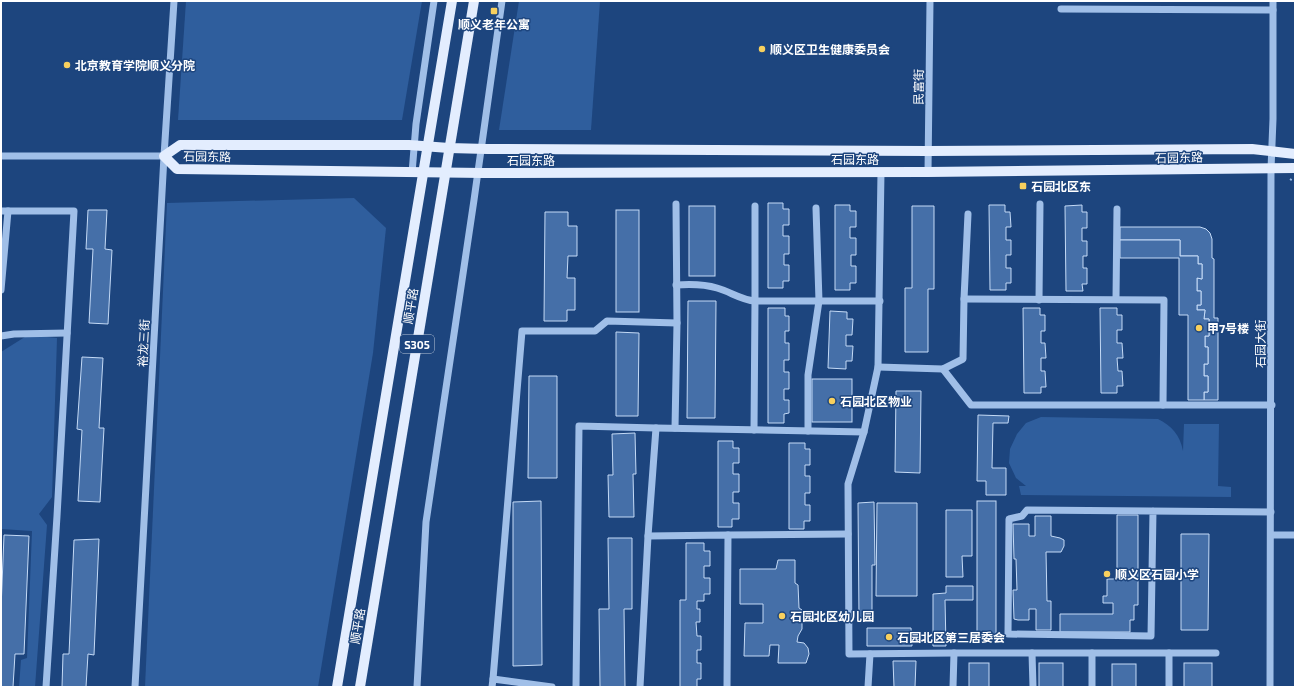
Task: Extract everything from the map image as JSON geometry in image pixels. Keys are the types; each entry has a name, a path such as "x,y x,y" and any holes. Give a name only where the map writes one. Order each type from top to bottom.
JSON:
{"main road":[{"name":"顺平路","path":"337,687 452,1"},
{"name":"顺平路","path":"360,687 474,1"},
{"name":"石园东路","path":"1295,154 1252,149 928,152 481,149 427,147 415,145 180,145 164,156 177,169 412,173 928,172 1295,168"}],"street":[{"name":"裕龙三街","path":"135,687 174,1"},
{"path":"412,173 416,124 434,1"},
{"path":"417,687 426,522 502,1"},
{"name":"民富街","path":"928,172 930,1"},
{"name":"石园大街","path":"1270,687 1272,405 1271,169 1273,119 1273,1"},
{"path":"1061,9 1273,10"},
{"path":"1,156 164,156"},
{"path":"881,172 878,367 864,432 848,484 849,654 1216,653"},
{"path":"675,428 677,323 676,204"},
{"path":"1040,204 1040,300"},
{"path":"754,430 755,206"},
{"path":"808,431 808,375 819,301 816,208"},
{"path":"1116,299 1117,209"},
{"path":"1,290 4,211 74,211 58,516 46,687"},
{"path":"878,367 943,369 963,359 968,214"},
{"path":"676,284 693,284 716,288 746,300 755,301 880,301"},
{"path":"964,299 1164,300 1163,405"},
{"path":"492,687 522,331 595,331 607,321 677,323"},
{"path":"1,336 14,334 67,333"},
{"path":"943,369 971,405 1272,405"},
{"path":"576,687 579,426 864,432"},
{"path":"640,687 648,536 656,428"},
{"path":"1153,511 1151,636 1008,634 1009,519 1022,516 1027,510 1153,511 1271,512"},
{"path":"648,536 848,534"},
{"path":"727,687 728,535"},
{"path":"1271,536 1295,535"},
{"path":"953,687 954,653"},
{"path":"1032,653 1033,687"},
{"path":"1092,653 1092,687"},
{"path":"1169,653 1169,687"},
{"path":"868,687 870,654"},
{"path":"492,678 552,687"}],"shaded area":[{"path":"186,1 422,1 402,120 178,120"},
{"path":"519,1 600,1 591,130 499,130"},
{"path":"354,198 386,228 373,353 318,687 145,687 167,203"},
{"path":"28,335 57,338 52,497 39,514 47,525 35,687 19,687 21,660 27,658 32,531 1,529 1,352"},
{"path":"1041,417 1158,419 1175,432 1180,440 1183,451 1184,424 1219,424 1218,486 1231,487 1231,497 1021,495 1019,486 1026,486 1016,478 1009,463 1010,449 1017,434 1026,423"}],"building":[{"path":"768,203 783,203 783,209 789,209 789,225 783,225 783,236 789,236 789,254 784,254 784,265 789,265 789,281 783,281 783,288 768,288"},
{"path":"835,205 850,205 850,211 856,211 856,227 850,227 850,238 856,238 856,255 851,255 851,266 856,266 856,283 850,283 850,290 835,290"},
{"path":"989,205 1005,205 1005,212 1010,212 1011,227 1006,227 1006,240 1011,240 1011,255 1006,255 1006,268 1011,268 1011,283 1006,283 1006,290 990,290"},
{"path":"1082,205 1082,212 1087,212 1087,228 1082,228 1082,241 1087,241 1087,256 1083,256 1083,268 1087,268 1087,284 1082,284 1083,291 1066,291 1065,206"},
{"path":"689,206 715,206 715,276 689,276"},
{"path":"912,206 934,206 934,289 928,289 928,352 905,352 905,288 912,288"},
{"path":"88,210 107,210 105,249 112,250 108,324 89,323 93,249 86,249"},
{"path":"616,210 639,210 639,312 616,312"},
{"path":"545,212 568,212 568,226 577,226 577,256 568,256 567,278 575,278 575,310 567,310 567,321 544,321"},
{"path":"1120,227 1200,227 1206,229 1210,233 1212,239 1212,258 1214,259 1214,318 1218,318 1218,400 1204,400 1204,392 1208,392 1208,376 1204,376 1204,364 1208,364 1208,347 1205,347 1205,336 1209,336 1209,319 1204,319 1205,310 1197,310 1197,305 1201,305 1201,291 1197,291 1197,278 1202,279 1202,264 1198,264 1198,256 1180,256 1180,240 1120,240"},
{"name":"甲7号楼","path":"1120,240 1180,240 1180,256 1198,256 1198,264 1202,264 1202,279 1197,278 1197,291 1201,291 1201,305 1197,305 1197,310 1205,310 1204,319 1209,319 1209,336 1205,336 1205,347 1208,347 1208,364 1204,364 1204,376 1208,376 1208,392 1204,392 1204,400 1188,400 1188,315 1179,315 1179,258 1120,258"},
{"path":"688,301 716,301 715,418 687,418"},
{"path":"768,308 785,308 785,316 789,316 789,331 785,331 785,343 789,343 789,360 784,360 784,372 789,372 789,389 784,389 784,400 789,400 789,413 784,414 784,423 768,423"},
{"path":"1023,308 1040,308 1040,315 1045,315 1045,331 1041,331 1041,343 1045,343 1046,358 1041,358 1041,371 1045,371 1046,387 1041,387 1041,393 1024,393"},
{"path":"1100,308 1117,308 1117,315 1122,315 1122,330 1117,330 1117,343 1122,343 1123,358 1117,358 1118,371 1122,371 1123,386 1117,386 1117,393 1101,393"},
{"path":"830,311 847,312 847,319 853,319 852,335 846,335 846,346 853,346 852,361 846,361 846,369 828,368"},
{"path":"616,332 639,333 638,416 616,416"},
{"path":"82,357 103,358 99,428 104,428 100,502 78,501 82,430 77,429"},
{"path":"529,376 557,376 557,478 528,478"},
{"name":"石园北区物业","path":"812,379 852,379 852,422 812,422"},
{"path":"896,391 921,391 920,473 895,472"},
{"path":"978,415 1009,416 1008,423 993,423 992,468 1006,468 1006,495 986,495 986,481 977,481"},
{"path":"635,433 636,474 633,474 634,517 609,517 608,475 613,475 612,434"},
{"path":"718,441 733,441 733,448 739,448 739,463 733,463 733,474 739,474 739,492 733,492 733,503 739,503 739,519 732,519 732,527 718,527"},
{"path":"789,443 805,443 805,449 810,449 810,465 805,465 805,476 810,476 810,493 805,493 805,505 810,505 810,521 804,521 804,529 789,529"},
{"path":"541,501 542,665 513,666 513,502"},
{"path":"977,501 996,501 996,640 977,640"},
{"path":"874,502 875,565 872,565 872,618 859,618 858,503"},
{"path":"877,503 917,503 917,596 876,596"},
{"path":"946,510 972,510 972,556 962,556 963,577 946,577"},
{"path":"1117,515 1138,515 1138,605 1134,605 1134,620 1130,620 1130,632 1060,632 1060,614 1113,614 1113,603 1103,603 1103,596 1107,596 1107,579 1117,579"},
{"path":"1035,516 1051,516 1051,536 1064,540 1064,546 1061,552 1046,552 1047,601 1051,601 1051,630 1036,630 1036,609 1029,609 1029,620 1014,619 1013,590 1017,590 1013,524 1029,524 1029,536 1035,536"},
{"path":"1181,534 1209,534 1208,630 1181,630"},
{"path":"4,535 29,536 24,654 15,654 13,687 1,687 1,609"},
{"path":"608,538 632,538 632,609 624,609 625,687 600,687 599,609 609,609"},
{"path":"99,539 94,655 88,654 86,687 62,687 63,654 69,654 74,540"},
{"path":"686,543 704,543 704,551 710,551 710,566 704,566 704,578 710,578 710,594 704,594 704,601 697,601 697,609 700,609 700,622 696,622 697,636 701,636 701,650 697,650 697,663 701,663 701,679 697,679 697,687 680,687 680,600 686,600"},
{"path":"778,560 795,560 795,583 798,585 799,608 802,610 802,629 798,636 797,642 804,643 808,648 809,654 806,663 778,663 779,645 770,645 769,656 744,656 745,623 763,623 763,604 740,604 740,569 776,569"},
{"path":"946,586 973,586 973,600 945,600 946,646 933,646 933,594 946,593"},
{"name":"石园北区第三居委会","path":"867,628 911,628 912,646 867,646"},
{"path":"893,661 916,661 915,687 894,687"},
{"path":"969,663 989,663 989,687 969,687"},
{"path":"1039,663 1063,663 1063,687 1039,687"},
{"path":"1184,663 1212,663 1212,687 1184,687"},
{"path":"1112,664 1136,664 1136,687 1112,687"}],"place":[{"name":"顺义老年公寓","path":"494,11"},
{"name":"顺义区卫生健康委员会","path":"762,49"},
{"name":"北京教育学院顺义分院","path":"67,65"},
{"name":"石园北区东","path":"1023,186"},
{"name":"甲7号楼","path":"1199,328"},
{"name":"石园北区物业","path":"832,401"},
{"name":"顺义区石园小学","path":"1107,574"},
{"name":"石园北区幼儿园","path":"782,616"},
{"name":"石园北区第三居委会","path":"889,637"}]}
